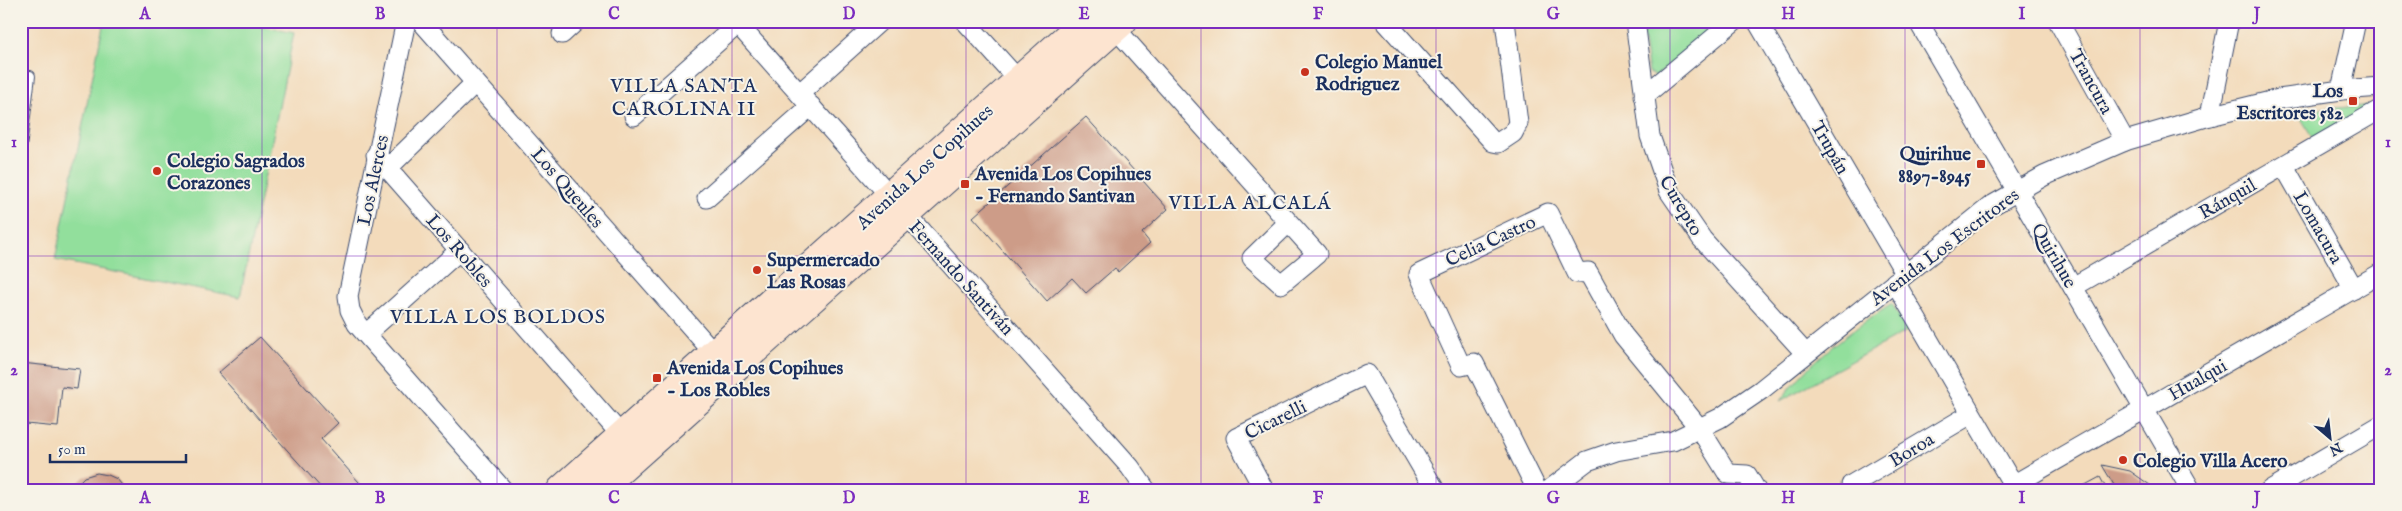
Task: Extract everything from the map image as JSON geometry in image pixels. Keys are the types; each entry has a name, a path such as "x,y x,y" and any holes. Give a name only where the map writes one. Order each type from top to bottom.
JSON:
{"main road":[{"name":"Avenida Los Copihues","path":"598,490 898,205 1019,81 1085,21"},
{"name":"Avenida Los Copihues","path":"561,490 714,353 1119,25"}],"street":[{"name":"Los Alerces","path":"406,21 382,161 348,296 353,317 366,334 504,490"},
{"name":"Los Queules","path":"421,21 714,353"},
{"path":"562,34 576,21"},
{"path":"707,198 805,100 880,21"},
{"path":"965,21 1019,81"},
{"path":"1385,21 1493,142 1498,144 1513,133 1518,123 1505,21"},
{"name":"Curepto","path":"1635,21 1650,136 1656,158 1678,206 1702,240 1805,353"},
{"path":"1644,96 1734,21"},
{"name":"Trupán","path":"1757,21 1900,277 1971,414 2014,488"},
{"name":"Quirihue","path":"1918,21 2191,490"},
{"name":"Trancura","path":"2058,21 2125,141"},
{"path":"2210,116 2229,21"},
{"path":"2341,90 2356,21"},
{"path":"634,116 737,23"},
{"name":"Fernando Santiván","path":"737,23 1130,467 1146,490"},
{"path":"1119,25 1288,223"},
{"name":"Los Alerces","path":"382,161 476,83"},
{"name":"Avenida Los Escritores","path":"1548,490 1569,483 1586,461 1601,455 1673,441 1700,429 1754,395 1991,206 2016,190 2073,162 2125,141 2210,116 2279,99 2341,90 2381,87"},
{"name":"Ránquil","path":"2073,287 2381,109"},
{"name":"Los Robles","path":"382,161 622,436"},
{"name":"Lomacura","path":"2284,166 2354,289"},
{"name":"Celia Castro","path":"1537,490 1474,363 1461,366 1419,274 1548,213 1578,273 1588,272 1623,334 1700,429"},
{"path":"366,334 460,250"},
{"name":"Hualqui","path":"2014,488 2144,410 2381,273"},
{"name":"Cicarelli","path":"1264,490 1236,438 1366,374 1435,490"},
{"name":"Boroa","path":"1851,486 1971,414"},
{"path":"2270,490 2381,425"},
{"path":"1700,429 1726,471 1729,474 1743,473 1747,475 1756,490"}],"lane":[{"path":"21,148 30,76"}],"green space":[{"path":"104,21 237,21 294,33 240,297 55,260"},
{"path":"1641,21 1726,21 1656,76 1649,73"},
{"path":"2375,105 2314,140 2299,115 2311,110"},
{"path":"1892,304 1908,330 1780,401 1804,372 1818,359 1861,325"}],"building":[{"path":"1086,117 1168,209 1142,233 1150,243 1118,272 1115,268 1086,293 1072,278 1047,301 973,217"},
{"path":"260,337 338,423 321,439 366,490 323,490 218,373"},
{"path":"21,363 80,369 77,389 62,387 58,427 26,424 24,441 21,441"},
{"path":"2102,465 2130,471 2157,490 2117,490"},
{"path":"97,473 117,479 126,490 71,490 84,477"},
{"path":"2100,477 2107,490 2076,490"}],"place":[{"name":"Colegio Manuel Rodriguez","path":"1305,72"},
{"name":"Los Escritores 582","path":"2353,101"},
{"name":"Quirihue 8897-8945","path":"1981,164"},
{"name":"Colegio Sagrados Corazones","path":"157,171"},
{"name":"Avenida Los Copihues - Fernando Santivan","path":"965,184"},
{"name":"Supermercado Las Rosas","path":"757,270"},
{"name":"Avenida Los Copihues - Los Robles","path":"657,378"},
{"name":"Colegio Villa Acero","path":"2123,460"}],"district":[{"name":"VILLA SANTA CAROLINA II","path":"684,96"},
{"name":"VILLA ALCALÁ","path":"1250,202"},
{"name":"VILLA LOS BOLDOS","path":"498,316"}]}
